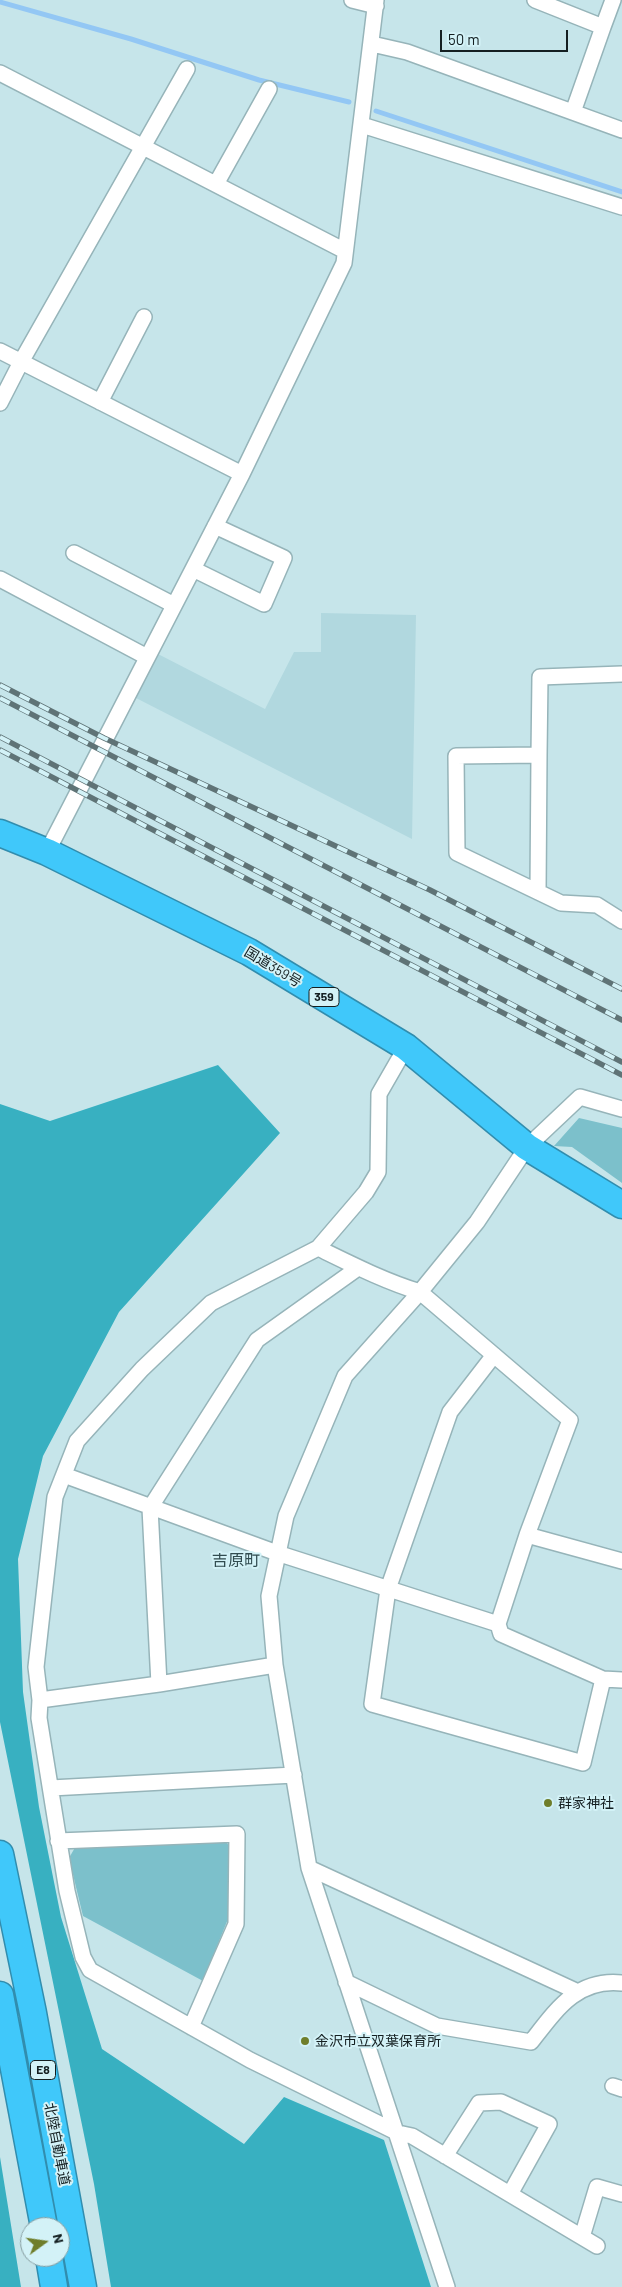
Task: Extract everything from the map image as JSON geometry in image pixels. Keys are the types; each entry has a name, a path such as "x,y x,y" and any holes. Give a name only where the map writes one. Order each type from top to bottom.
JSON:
{"highway":[{"name":"国道359号","path":"0,833 47,852 249,952 406,1047 527,1147 622,1205"},
{"name":"北陸自動車道","path":"0,1854 34,2022 83,2287"},
{"name":"北陸自動車道","path":"0,1995 42,2217"},
{"path":"51,2267 54,2287"}],"street":[{"path":"47,852 242,474 344,263 376,3 352,0"},
{"path":"536,0 603,27"},
{"path":"573,112 613,0"},
{"path":"372,44 407,52 622,130"},
{"path":"0,403 21,362 188,69"},
{"path":"0,73 346,251"},
{"path":"216,184 269,90"},
{"path":"362,125 622,207"},
{"path":"100,402 144,317"},
{"path":"0,351 242,474"},
{"path":"193,569 264,604 284,558 215,526"},
{"path":"74,553 174,604"},
{"path":"0,579 147,657"},
{"path":"538,892 540,676 622,674"},
{"path":"539,755 456,756 457,853 561,903 597,905 622,921"},
{"path":"406,1047 379,1094 378,1172 366,1192 318,1248 211,1303 142,1369 77,1441 55,1497 43,1587 36,1667 40,1718 58,1841 67,1891 83,1957 90,1970 250,2060 398,2133 412,2136 598,2246"},
{"path":"446,2287 398,2133 309,1868 275,1665 269,1596 286,1516 345,1376 420,1292 477,1222 527,1147 580,1097 622,1109"},
{"path":"318,1248 398,1286 420,1292 570,1420 498,1624 501,1634 603,1679 622,1680"},
{"path":"159,1684 150,1508 257,1340 358,1268"},
{"path":"494,1355 450,1412 388,1589 372,1704 583,1763 603,1679"},
{"path":"64,1475 277,1553 498,1624"},
{"path":"528,1535 622,1561"},
{"path":"40,1700 159,1684 275,1665"},
{"path":"51,1788 294,1775"},
{"path":"58,1841 237,1834 236,1924 191,2027"},
{"path":"309,1868 578,1992"},
{"path":"346,1982 436,2026 531,2042 558,2007 578,1992 605,1981 622,1983"},
{"path":"445,2156 479,2103 501,2102 549,2124 510,2194"},
{"path":"582,2237 597,2187 622,2194"}],"shaded area":[{"path":"321,613 416,615 412,839 136,698 158,654 265,709 294,652 321,652"},
{"path":"218,1065 280,1133 119,1312 43,1456 18,1559 23,1692 39,1807 61,1917 102,2049 244,2144 284,2097 384,2140 431,2287 111,2287 94,2184 0,1722 0,1104 50,1121"},
{"path":"579,1118 622,1128 622,1183 572,1147 554,1146"},
{"path":"226,1842 231,1848 228,1919 203,1981 83,1916 69,1858 77,1844"},
{"path":"0,2157 21,2287 0,2287"}],"waterway":[{"path":"0,2 131,39 259,80 349,102"},
{"path":"376,111 622,192"}],"railway":[{"path":"0,685 104,738 430,890 622,989"},
{"path":"0,698 622,1020"},
{"path":"0,737 622,1062"},
{"path":"0,750 622,1075"}],"place":[{"name":"群家神社","path":"548,1803"},
{"name":"金沢市立双葉保育所","path":"305,2041"}],"district":[{"name":"吉原町","path":"236,1561"}]}
